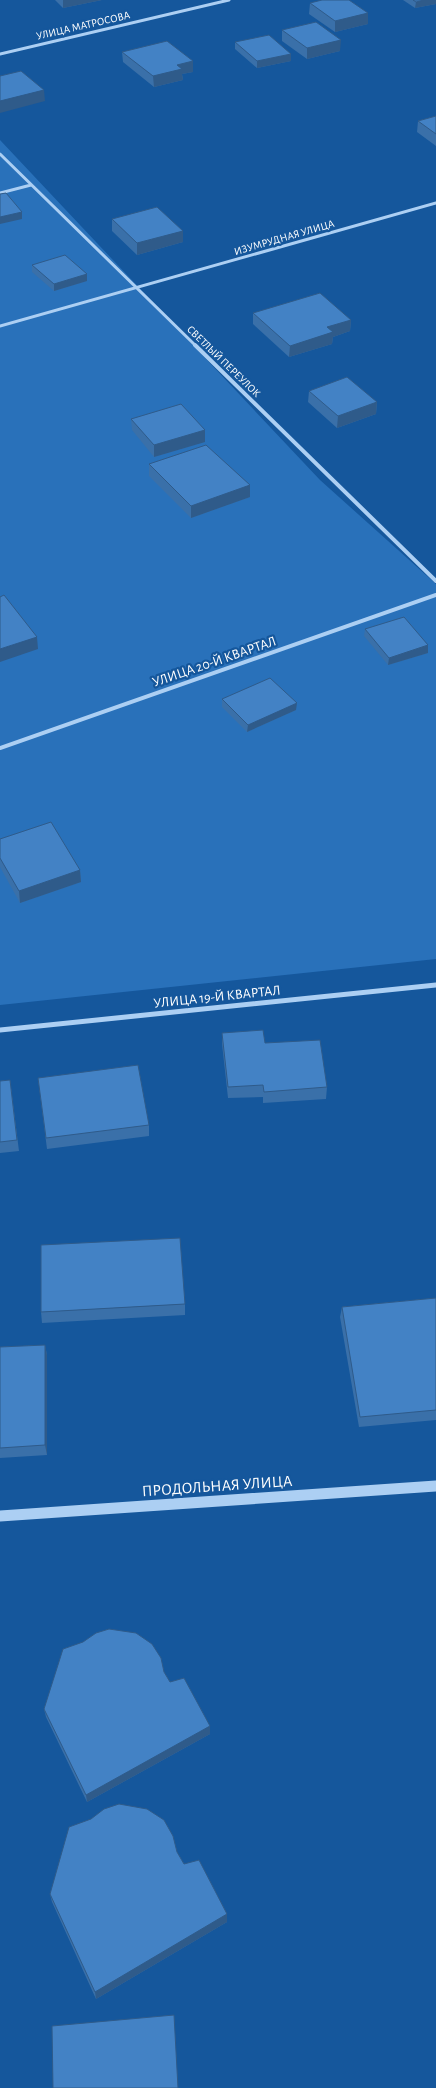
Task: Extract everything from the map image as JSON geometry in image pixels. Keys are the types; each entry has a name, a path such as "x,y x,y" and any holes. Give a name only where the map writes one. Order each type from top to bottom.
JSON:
{"street":[{"name":"УЛИЦА МАТРОСОВА","path":"0,54 229,0"},
{"name":"СВЕТЛЫЙ ПЕРЕУЛОК","path":"0,154 436,581"},
{"path":"0,193 31,185"},
{"name":"ИЗУМРУДНАЯ УЛИЦА","path":"0,326 436,203"},
{"name":"УЛИЦА 20-Й КВАРТАЛ","path":"0,748 436,595"},
{"name":"УЛИЦА 19-Й КВАРТАЛ","path":"0,1030 436,985"},
{"name":"ПРОДОЛЬНАЯ УЛИЦА","path":"0,1516 436,1486"}],"shaded area":[{"path":"0,140 320,480 436,584 436,959 0,1005"}],"building":[{"path":"322,0 349,0 368,13 335,21 310,3"},
{"path":"316,22 341,40 307,48 282,30"},
{"path":"269,35 291,54 257,61 235,42"},
{"path":"167,41 193,61 177,65 182,69 153,76 122,52"},
{"path":"21,71 44,90 0,101 0,76"},
{"path":"436,116 436,134 418,121"},
{"path":"6,193 22,212 0,217 0,194"},
{"path":"157,207 183,231 137,243 112,219"},
{"path":"65,255 87,274 54,284 32,265"},
{"path":"320,293 351,320 327,327 333,332 290,346 253,313"},
{"path":"347,377 377,402 338,416 309,391"},
{"path":"181,404 205,430 154,445 131,419"},
{"path":"206,445 250,485 191,506 149,464"},
{"path":"4,595 37,637 0,649 0,597"},
{"path":"404,617 428,645 389,658 365,629"},
{"path":"270,678 297,703 248,725 222,699"},
{"path":"51,822 80,870 19,891 0,858 0,839"},
{"path":"263,1030 265,1043 320,1040 327,1087 264,1092 263,1085 228,1087 222,1033"},
{"path":"138,1065 149,1125 46,1138 38,1078"},
{"path":"10,1080 17,1140 0,1142 0,1081"},
{"path":"180,1238 185,1304 41,1312 41,1245"},
{"path":"436,1298 436,1410 360,1417 342,1307"},
{"path":"45,1345 45,1445 0,1448 0,1347"},
{"path":"109,1629 136,1633 152,1644 161,1658 164,1672 170,1682 184,1678 210,1726 86,1795 44,1709 63,1649 83,1642 96,1633"},
{"path":"119,1804 147,1809 164,1820 173,1836 177,1852 184,1864 199,1860 227,1914 95,1992 50,1894 69,1827 91,1819 104,1809"},
{"path":"174,2015 178,2088 53,2088 52,2026"}]}
